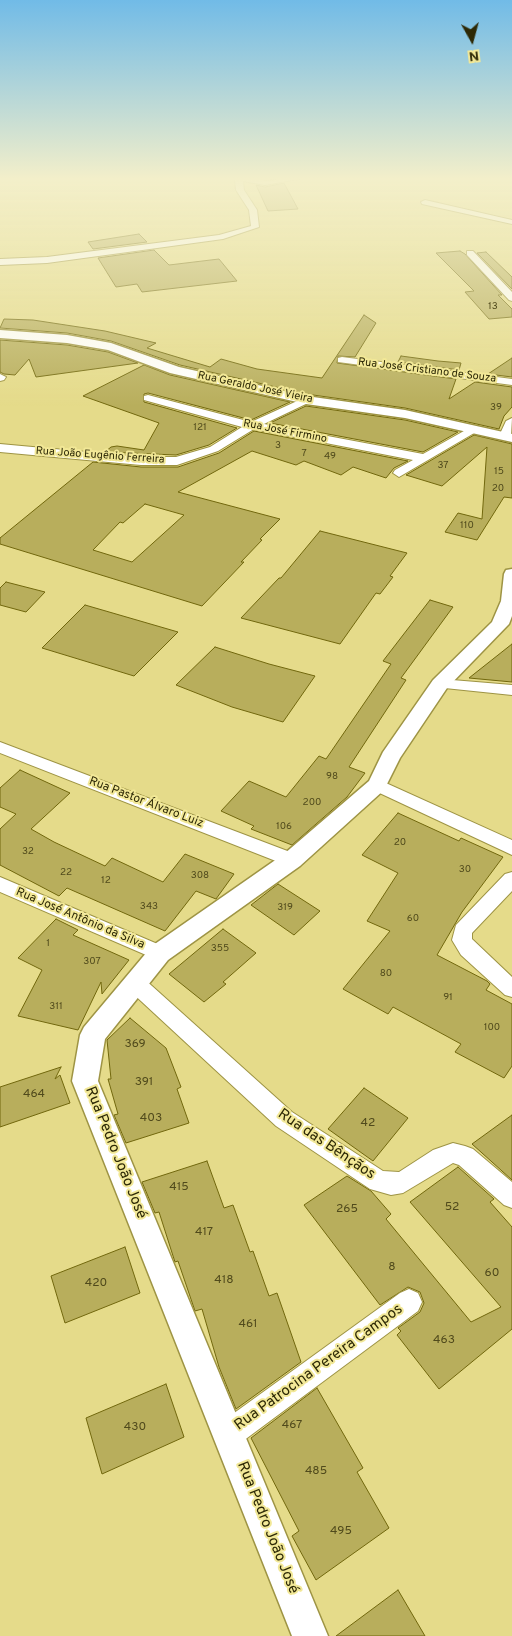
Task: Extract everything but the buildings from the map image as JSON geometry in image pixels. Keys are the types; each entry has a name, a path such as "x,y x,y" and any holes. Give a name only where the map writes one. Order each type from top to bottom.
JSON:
{"street":[{"path":"0,262 47,260 96,253"},
{"path":"470,253 512,298"},
{"name":"Rua Geraldo José Vieira","path":"0,334 67,339 111,347 175,370 306,400 405,414 509,437"},
{"name":"Rua José Cristiano de Souza","path":"342,360 512,382"},
{"name":"Rua José Firmino","path":"148,398 251,426 423,458"},
{"name":"Rua João Eugênio Ferreira","path":"0,448 141,461 177,461 214,449 251,426 306,400"},
{"path":"509,437 512,421"},
{"path":"399,473 475,429"},
{"name":"Rua Pedro João José","path":"310,1636 85,1081 93,1036 160,953 207,918 244,895 292,860 377,785 390,757 440,684 500,624 510,601 512,574"},
{"path":"440,684 512,690"},
{"name":"Rua Pastor Álvaro Luiz","path":"0,747 292,860"},
{"path":"377,785 512,848"},
{"path":"512,879 463,930 462,940 468,950 512,989"},
{"name":"Rua José Antônio da Silva","path":"0,884 160,953"},
{"name":"Rua das Bênçãos","path":"135,983 284,1119 378,1181 391,1184 403,1182 441,1157 453,1153 465,1156 512,1197"},
{"name":"Rua Patrocina Pereira Campos","path":"228,1434 409,1302"}]}
